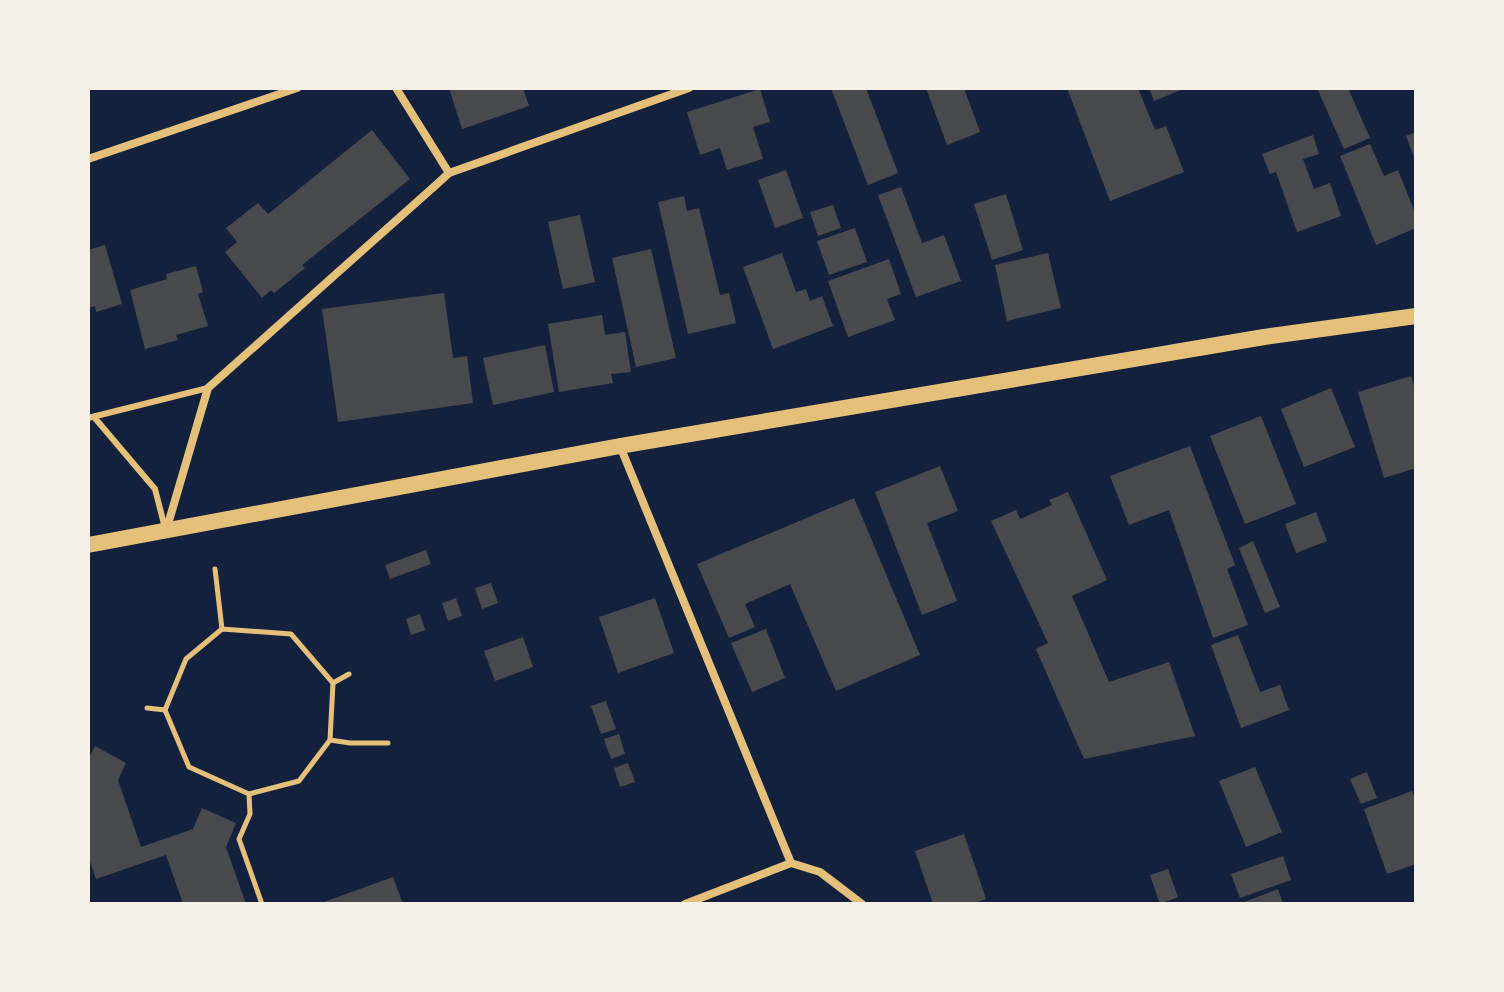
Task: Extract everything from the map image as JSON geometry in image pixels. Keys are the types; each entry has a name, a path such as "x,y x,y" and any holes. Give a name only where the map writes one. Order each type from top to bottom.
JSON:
{"main road":[{"path":"89,544 620,446 1264,337 1416,316"}],"street":[{"path":"88,159 297,88"},
{"path":"396,88 449,173"},
{"path":"166,531 208,388 449,173 689,88"},
{"path":"620,446 791,863"},
{"path":"685,904 791,863 820,872 862,904"}],"lane":[{"path":"166,531 155,489 91,418 208,388"}],"path":[{"path":"215,569 222,629"},
{"path":"222,629 291,634 333,683 330,740 299,781 249,794 189,767 165,710 186,659 222,629"},
{"path":"333,683 349,674"},
{"path":"147,708 165,710"},
{"path":"330,740 388,743"},
{"path":"249,794 250,814 239,839 262,904"}],"building":[{"path":"449,88 523,88 529,106 462,129"},
{"path":"831,88 866,88 898,173 868,185"},
{"path":"926,88 964,88 980,132 947,145"},
{"path":"1067,88 1138,88 1155,130 1166,126 1184,172 1110,201"},
{"path":"1149,88 1186,88 1154,101"},
{"path":"1317,88 1348,88 1370,138 1344,149"},
{"path":"760,89 770,122 753,127 763,159 727,170 720,148 700,155 687,112"},
{"path":"372,130 410,179 302,265 305,268 274,293 271,290 262,298 225,252 237,242 226,228 258,203 268,214"},
{"path":"1416,132 1416,163 1406,136"},
{"path":"1313,135 1319,154 1303,159 1314,189 1330,183 1341,216 1297,232 1276,172 1270,174 1262,154"},
{"path":"1370,144 1384,176 1398,170 1416,215 1416,228 1376,245 1340,156"},
{"path":"786,170 803,218 775,228 758,180"},
{"path":"901,187 922,243 944,235 961,281 916,297 878,195"},
{"path":"1006,194 1023,250 992,260 974,204"},
{"path":"684,196 687,211 699,208 720,295 729,293 736,323 688,334 658,202"},
{"path":"833,205 841,228 818,236 810,212"},
{"path":"580,215 595,282 563,289 548,222"},
{"path":"855,228 867,262 829,275 817,241"},
{"path":"105,245 122,304 96,312 95,306 88,308 88,250"},
{"path":"651,249 676,358 636,367 612,258"},
{"path":"782,253 796,292 806,289 810,301 822,296 833,326 773,349 743,267"},
{"path":"1048,253 1061,308 1007,321 995,265"},
{"path":"889,259 901,294 887,299 895,320 848,337 828,281"},
{"path":"196,266 203,292 198,294 208,326 176,335 178,340 145,349 130,290 167,279 166,274"},
{"path":"444,293 453,358 467,356 473,403 338,422 322,309"},
{"path":"602,315 605,335 625,332 631,372 611,374 613,383 559,392 548,324"},
{"path":"545,345 554,392 493,405 483,358"},
{"path":"1411,376 1416,391 1416,468 1384,478 1358,392"},
{"path":"1331,388 1355,447 1304,467 1281,409"},
{"path":"1261,416 1296,504 1245,524 1210,436"},
{"path":"1190,446 1235,565 1227,569 1248,625 1213,638 1169,510 1129,525 1110,476"},
{"path":"940,466 958,511 927,523 957,601 922,615 875,492"},
{"path":"1068,492 1107,580 1072,596 1109,682 1169,662 1195,736 1084,759 1036,649 1048,643 991,521 1016,510 1020,519 1052,505 1049,500"},
{"path":"854,498 920,655 836,691 790,584 745,604 755,627 729,638 697,564"},
{"path":"1316,512 1327,541 1296,553 1285,524"},
{"path":"1253,541 1280,607 1265,613 1239,548"},
{"path":"426,550 431,564 390,579 385,565"},
{"path":"491,583 498,603 482,609 475,588"},
{"path":"456,598 462,616 448,621 442,603"},
{"path":"655,598 674,653 618,673 599,617"},
{"path":"420,614 425,630 411,635 406,619"},
{"path":"766,629 785,678 752,692 731,643"},
{"path":"1238,635 1260,692 1280,685 1289,710 1241,728 1211,645"},
{"path":"523,637 533,667 495,681 484,651"},
{"path":"606,701 616,729 601,734 591,706"},
{"path":"619,734 625,754 611,759 604,739"},
{"path":"95,746 126,763 118,780 141,847 193,829 202,808 236,823 226,847 246,904 183,904 166,855 96,879 88,856 88,760"},
{"path":"628,763 635,782 620,787 614,768"},
{"path":"1255,767 1282,832 1246,847 1219,781"},
{"path":"1367,772 1377,798 1361,804 1350,779"},
{"path":"1412,791 1416,802 1416,864 1387,874 1364,809"},
{"path":"964,834 986,899 972,904 933,904 915,851"},
{"path":"1283,856 1291,880 1240,898 1231,874"},
{"path":"1168,869 1178,897 1160,904 1150,875"},
{"path":"393,877 403,904 318,904"},
{"path":"1278,889 1283,904 1239,904"}]}
